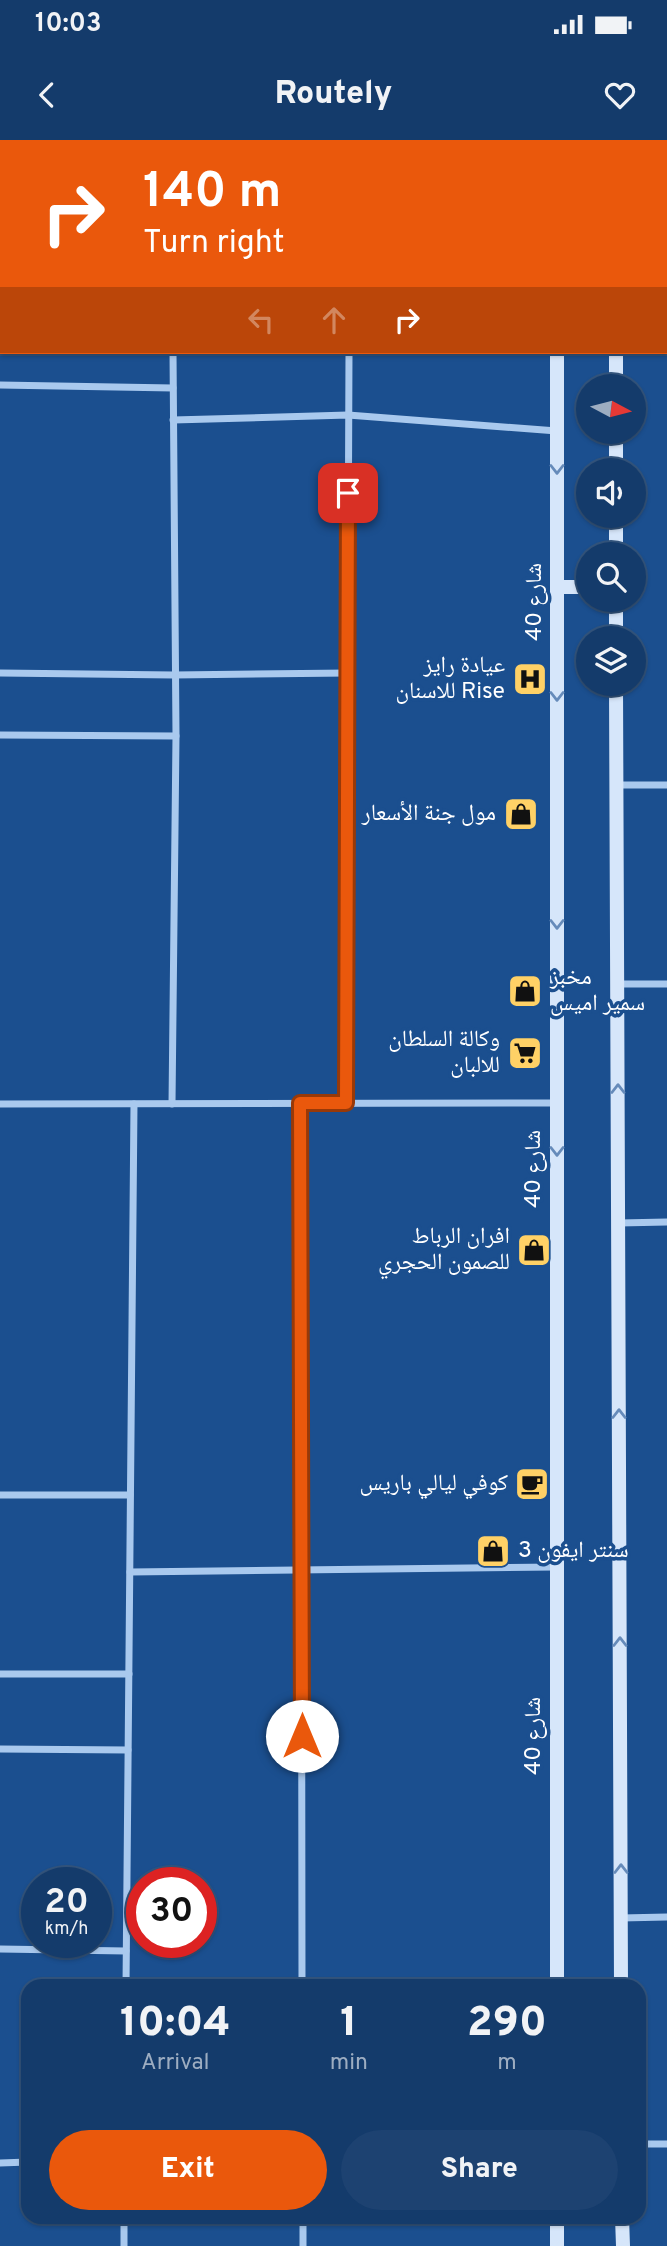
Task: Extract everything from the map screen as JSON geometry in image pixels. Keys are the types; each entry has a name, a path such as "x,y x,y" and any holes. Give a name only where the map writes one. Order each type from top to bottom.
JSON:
{"main road":[{"name":"شارع 40","path":"557,354 557,1979"},
{"path":"616,374 617,354"},
{"path":"557,587 576,587"},
{"path":"616,696 621,1979"},
{"path":"557,2224 557,2246"},
{"path":"622,2224 622,2246"}],"street":[{"path":"172,1104 176,736 173,354"},
{"path":"346,1103 349,354"},
{"path":"0,385 173,388"},
{"path":"173,420 348,415 557,431"},
{"path":"0,673 348,673"},
{"path":"0,735 176,736"},
{"path":"617,785 667,785"},
{"path":"618,984 667,984"},
{"path":"300,1103 302,1979"},
{"path":"0,1104 557,1103"},
{"path":"127,1867 134,1104"},
{"path":"618,1223 667,1222"},
{"path":"0,1495 131,1496"},
{"path":"130,1572 557,1567"},
{"path":"0,1674 129,1674"},
{"path":"0,1749 128,1750"},
{"path":"621,1918 667,1917"},
{"path":"0,1949 126,1951"},
{"path":"126,1979 127,1958"},
{"path":"646,2144 667,2144"},
{"path":"0,2162 21,2162"},
{"path":"124,2224 124,2246"},
{"path":"303,2224 303,2246"}],"place":[{"name":"عيادة رايز للاسنان Rise","path":"530,679"},
{"name":"مول جنة الأسعار","path":"521,814"},
{"name":"مخبز سمير اميس","path":"525,991"},
{"name":"وكالة السلطان للالبان","path":"525,1053"},
{"name":"افران الرباط للصمون الحجري","path":"534,1250"},
{"name":"كوفي ليالي باريس","path":"532,1484"},
{"name":"سنتر ايفون 3","path":"493,1551"}],"route":[{"path":"302,1736 300,1103 346,1103 348,493"}]}
